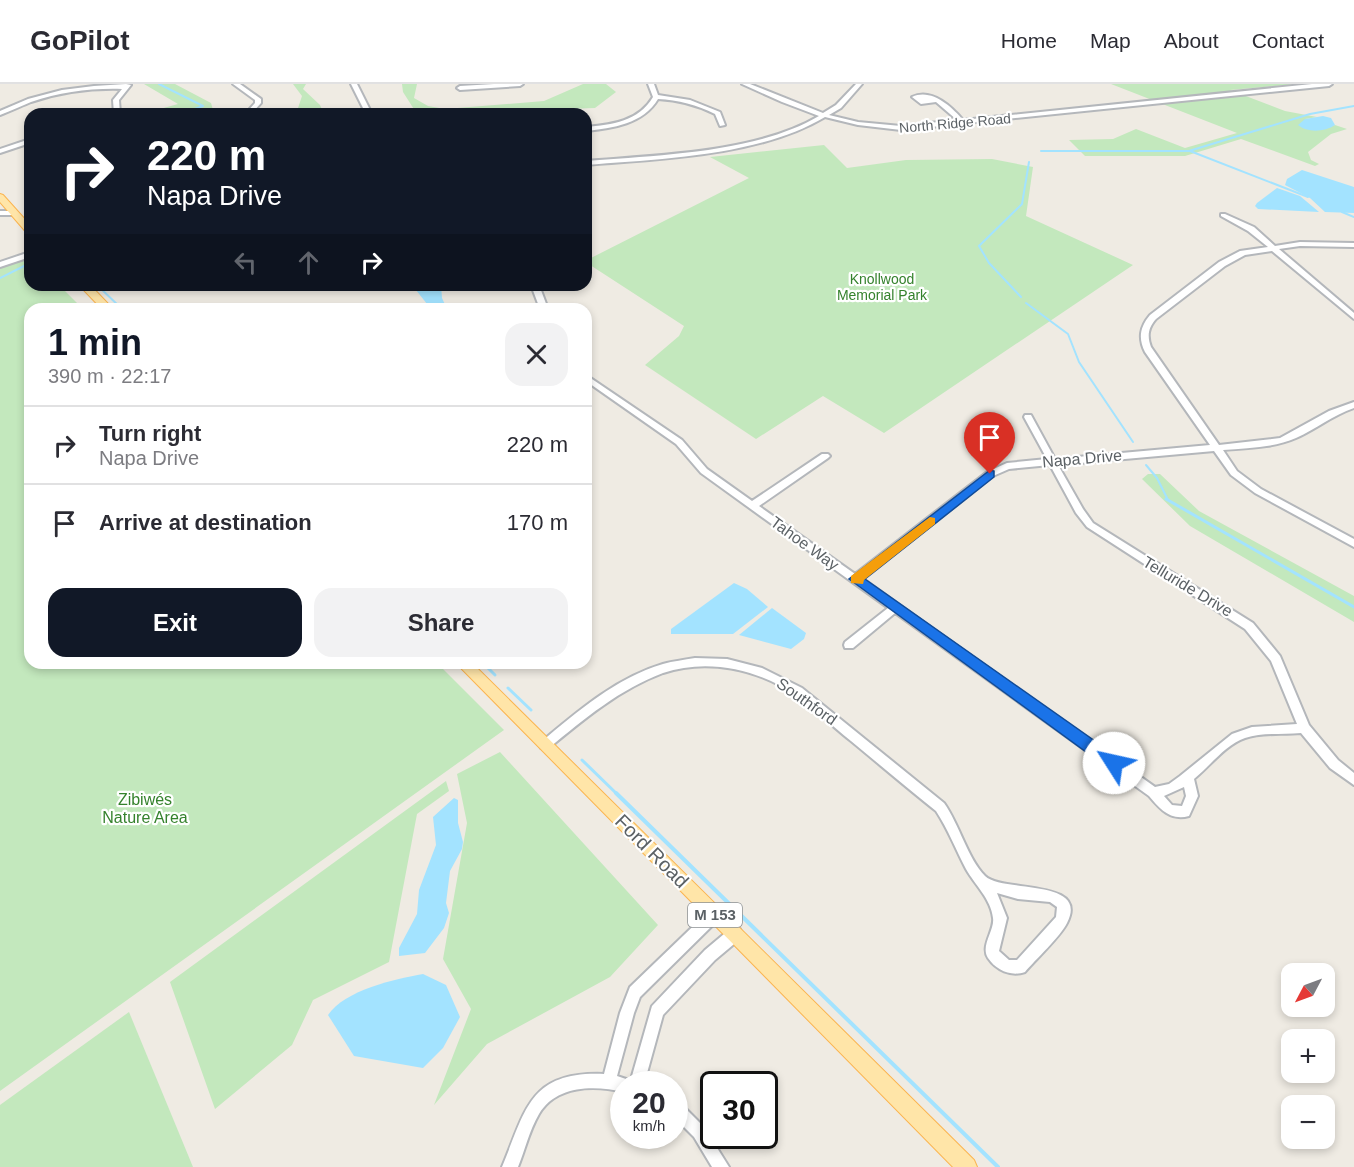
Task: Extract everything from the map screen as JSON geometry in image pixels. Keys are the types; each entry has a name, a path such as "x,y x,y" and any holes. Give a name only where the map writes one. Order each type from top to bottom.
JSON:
{"main road":[{"path":"0,197 24,224"},
{"path":"90,291 102,303"},
{"name":"Ford Road","path":"469,669 967,1167"}],"street":[{"path":"236,84 258,99 258,104 254,108"},
{"path":"354,84 366,108"},
{"path":"460,88 520,84"},
{"path":"592,128 636,117 651,107 656,96 651,84"},
{"name":"North Ridge Road","path":"745,84 821,117 880,127 963,123 1329,84"},
{"path":"848,84 858,85"},
{"path":"0,113 14,106 68,90 128,85"},
{"path":"117,108 116,100 128,85"},
{"path":"592,162 736,146 783,135 821,117 845,101 858,85"},
{"path":"656,96 685,100 709,108 718,113 722,125"},
{"path":"934,101 951,110 963,123"},
{"path":"0,145 24,138"},
{"path":"0,151 24,143"},
{"path":"0,213 14,213"},
{"path":"1223,215 1251,229 1273,246 1354,317"},
{"path":"1354,245 1273,246 1254,250 1229,260 1153,317 1145,327 1145,340 1149,352 1234,473 1249,485 1354,543"},
{"path":"0,264 24,256"},
{"name":"Tahoe Way","path":"592,381 679,442 704,471 1153,792 1169,810 1185,812 1192,796 1187,776"},
{"name":"Napa Drive","path":"856,579 990,474 1007,466 1271,443 1291,438 1334,411 1354,405"},
{"name":"Telluride Drive","path":"1028,417 1079,511 1090,525 1236,615 1257,634 1276,659 1304,728 1334,764 1354,780"},
{"path":"753,505 825,456"},
{"path":"849,645 895,608"},
{"name":"Southford","path":"545,745 599,702 644,674 676,664 700,662 748,667 798,691 934,801 954,825 971,866 985,883 1000,916 993,954 1006,966 1020,967 1062,920 1064,909 1060,901 1050,894 1017,892 985,883"},
{"path":"1153,792 1160,794 1168,792 1236,737 1259,730 1304,728"},
{"path":"619,1071 627,1013 635,992 715,914"},
{"path":"641,1071 657,1011 710,955 735,934"},
{"path":"510,1167 528,1120 544,1097 573,1082 610,1083"},
{"path":"688,1121 699,1132 722,1167"}],"green space":[{"path":"144,84 175,84 211,103 212,108 164,108 178,104"},
{"path":"293,84 306,84 303,89 321,108 298,108 302,96"},
{"path":"402,84 417,84 414,98 428,106 439,108 413,108 403,92"},
{"path":"583,84 606,84 616,92 595,108 457,108 544,101"},
{"path":"1111,84 1297,84 1230,90 1285,111 1317,117 1305,119 1320,130 1335,125 1347,129 1331,134 1308,152 1311,160 1319,164 1315,166 1241,139 1185,156 1085,156 1069,140 1113,139 1136,129 1185,148 1237,133"},
{"name":"Knollwood Memorial Park","path":"824,145 847,168 906,160 992,159 1033,167 1026,216 1133,265 884,433 823,396 756,439 645,365 679,336 684,326 592,266 592,257 749,178 710,157"},
{"name":"Zibiwés Nature Area","path":"24,259 24,291 65,291 77,303 24,303 24,669 443,669 504,730 0,1091 0,268"},
{"path":"1148,474 1160,474 1199,511 1354,596 1354,622 1190,526 1142,479"},
{"path":"500,752 658,925 610,977 487,1044 434,1105 471,1009 443,959 467,823 457,774"},
{"path":"446,781 449,791 417,814 389,962 313,1000 292,1045 215,1109 170,982"},
{"path":"129,1012 193,1167 0,1167 0,1105"}],"water":[{"path":"1323,116 1331,118 1335,125 1316,131 1298,125 1305,119"},
{"path":"1302,170 1354,187 1354,213 1325,212 1310,198 1285,185 1287,179"},
{"path":"1277,188 1300,196 1319,212 1258,209 1255,206"},
{"path":"417,291 441,291 444,303 426,303"},
{"path":"734,583 747,589 768,607 733,634 671,634 671,629"},
{"path":"772,608 806,633 804,639 791,649 739,635"},
{"path":"454,798 458,800 458,823 463,842 462,849 450,871 446,903 449,913 444,928 425,953 399,956 399,948 417,914 419,890 436,845 433,817"},
{"path":"423,974 446,985 460,1017 443,1048 423,1068 354,1056 328,1015 336,1006 358,992"}],"waterway":[{"path":"159,84 203,106 198,108"},
{"path":"1041,151 1189,151 1310,114 1354,106"},
{"path":"1190,151 1308,197"},
{"path":"1021,297 989,263 979,246 1022,204 1029,162"},
{"path":"1342,212 1354,217"},
{"path":"0,278 24,266"},
{"path":"103,291 116,303"},
{"path":"1026,303 1068,334 1079,362 1133,442"},
{"path":"1146,465 1157,478 1168,500"},
{"path":"1166,499 1354,607"},
{"path":"489,669 495,675"},
{"path":"508,688 531,710"},
{"path":"582,760 618,795"},
{"path":"616,793 998,1167"}],"slow traffic":[{"path":"858,581 856,579 930,521"}],"route":[{"path":"990,474 856,579 1114,763"}]}
